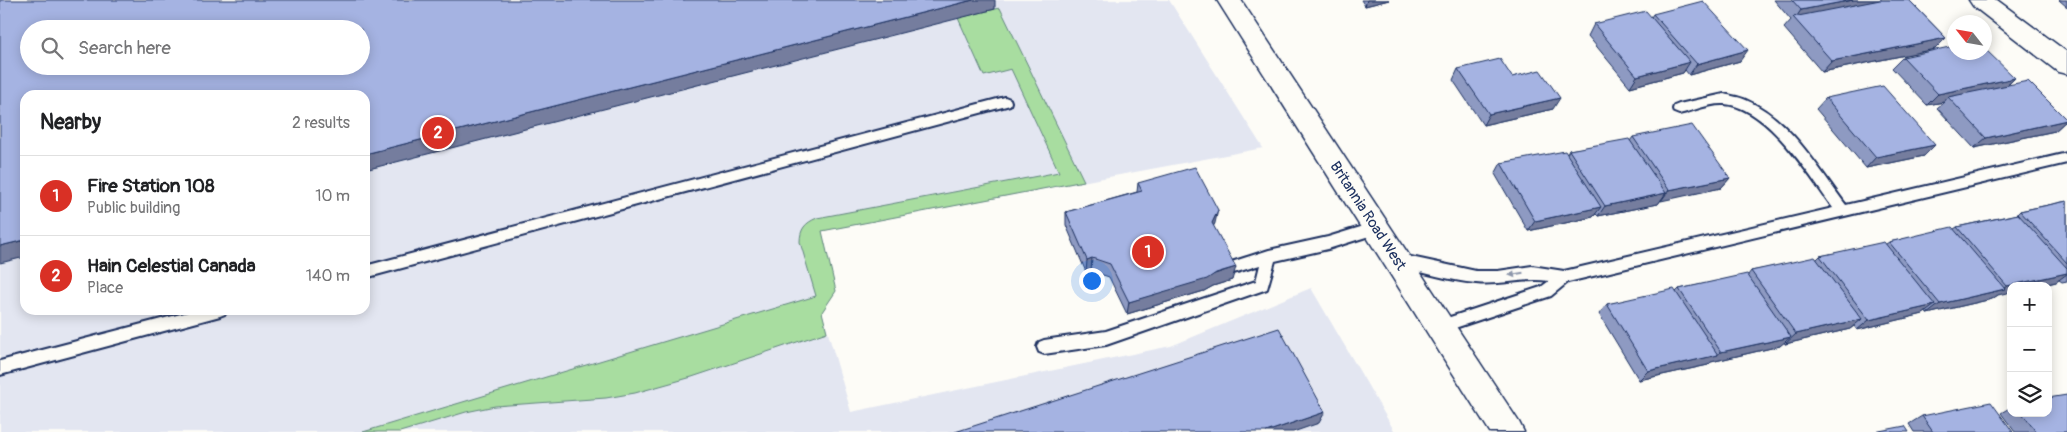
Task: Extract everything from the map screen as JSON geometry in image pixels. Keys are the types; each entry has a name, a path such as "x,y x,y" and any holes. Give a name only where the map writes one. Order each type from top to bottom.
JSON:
{"main road":[{"name":"Britannia Road West","path":"1229,0 1508,432"},
{"path":"1982,0 2067,65"}],"lane":[{"path":"1679,109 1724,99 1742,104 1763,114 1778,128 1844,211"},
{"path":"370,271 1006,102"},
{"path":"1397,260 1476,277 1498,277 1532,272 1564,277 2067,158"},
{"path":"1226,269 1269,256 1328,243 1377,228"},
{"path":"1044,347 1106,338 1262,284 1269,256"},
{"path":"1440,326 1546,292 1564,277"},
{"path":"0,368 201,315"}],"shaded area":[{"path":"0,0 1169,0 1263,148 822,231 836,291 822,312 851,412 1171,346 1311,288 1395,432 0,432"}],"green space":[{"path":"1000,8 1084,181 822,231 836,291 822,312 827,332 692,377 635,393 606,398 495,406 466,412 400,432 363,432 816,296 800,242 804,227 817,218 1059,172 1011,69 984,76 958,18"}],"building":[{"path":"0,0 973,0 370,153 370,90 20,90 20,241 0,246"},
{"path":"1792,0 1853,0 1801,10"},
{"path":"1880,0 1909,0 1946,38 1832,61 1793,17"},
{"path":"1703,1 1748,50 1697,64 1653,14"},
{"path":"1646,11 1690,62 1637,76 1594,24"},
{"path":"1947,48 1947,60 1992,60 1992,56 2015,78 1938,94 1903,57"},
{"path":"1500,59 1512,77 1540,70 1560,98 1489,114 1458,69"},
{"path":"2028,81 2067,120 1986,138 1948,97"},
{"path":"1883,86 1935,145 1876,157 1826,98"},
{"path":"1692,125 1730,178 1669,190 1633,137"},
{"path":"1629,139 1666,193 1605,206 1569,150"},
{"path":"1565,151 1601,207 1535,221 1501,163"},
{"path":"1195,167 1218,210 1212,223 1236,267 1216,273 1207,279 1129,302 1110,264 1092,258 1087,260 1066,212 1142,191 1138,183"},
{"path":"2067,201 2067,263 2020,211"},
{"path":"2018,214 2067,268 2067,273 2025,282 2007,282 2007,286 1957,227"},
{"path":"1952,227 2005,289 1940,304 1889,242"},
{"path":"1884,242 1935,305 1869,320 1820,256"},
{"path":"1815,257 1862,319 1796,334 1751,271"},
{"path":"1747,274 1791,337 1721,352 1679,289"},
{"path":"1674,289 1718,355 1648,371 1607,304"},
{"path":"1279,328 1325,412 1266,432 955,432"},
{"path":"2067,395 2067,432 2036,432 2025,417 2052,417 2052,397"},
{"path":"1991,402 2013,432 1933,432 1922,416"},
{"path":"1905,426 1909,432 1874,432"}],"place":[{"name":"Hain Celestial Canada","path":"438,133"},
{"name":"Fire Station 108","path":"1148,252"}]}
